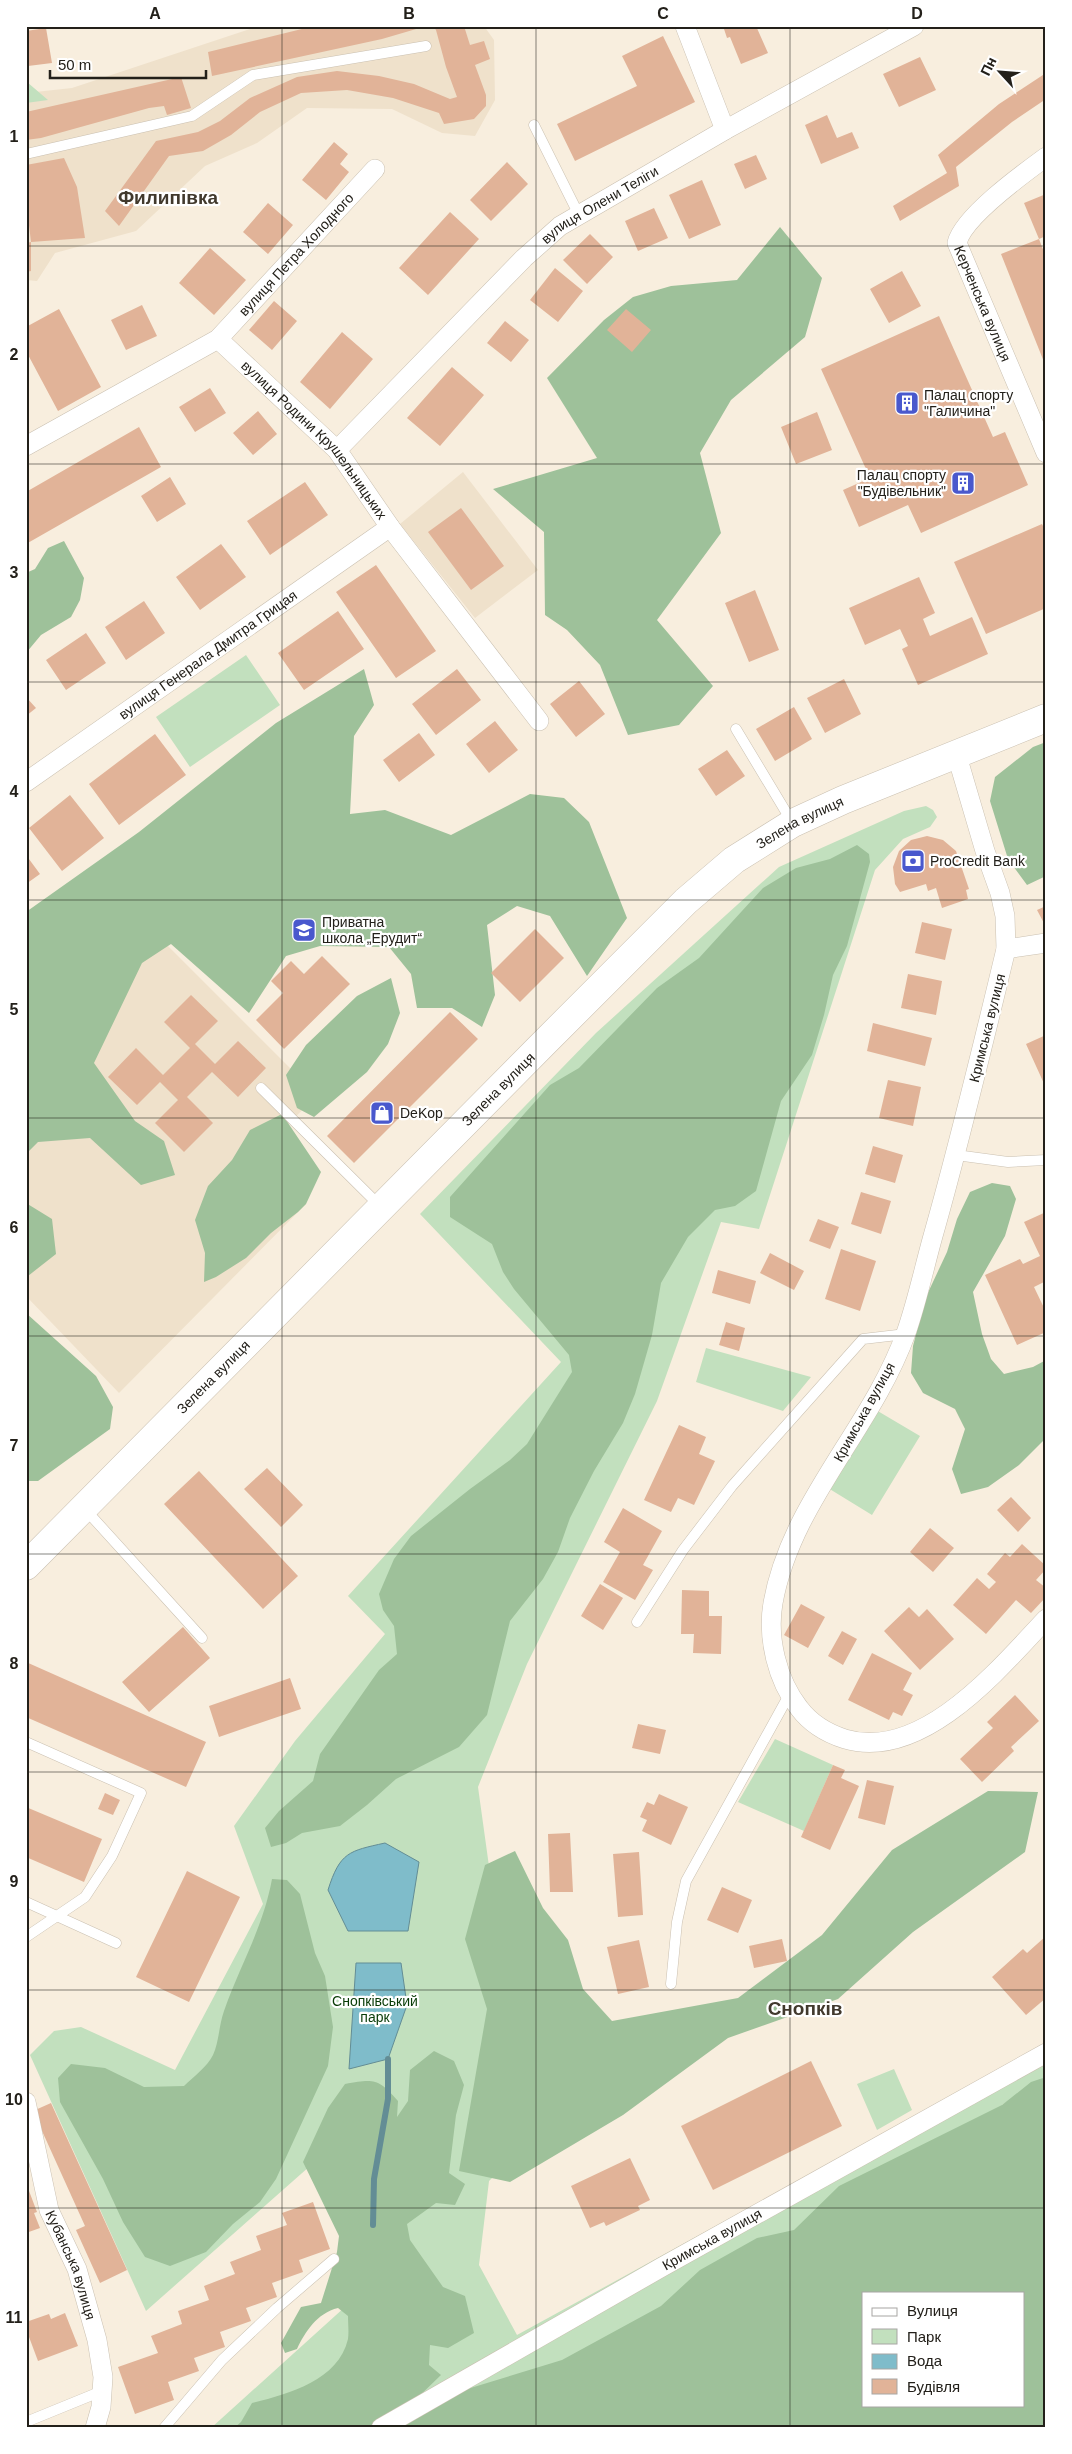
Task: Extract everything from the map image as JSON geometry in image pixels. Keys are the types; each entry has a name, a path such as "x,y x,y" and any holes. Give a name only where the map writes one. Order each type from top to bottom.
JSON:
{"main road":[{"name":"Зелена вулиця","path":"26,1566 686,901 734,860 793,823 843,800 957,756 1046,718"}],"street":[{"path":"685,26 725,130"},
{"name":"вулиця Олени Теліги","path":"337,450 524,258 560,226 725,130 914,26"},
{"name":"Керченська вулиця","path":"1046,157 1014,179 963,229 957,243 1046,453"},
{"name":"вулиця Петра Холодного","path":"218,339 374,170"},
{"path":"27,445 218,339"},
{"name":"вулиця Родини Крушельницьких","path":"218,339 337,450 390,527 539,721"},
{"name":"вулиця Генерала Дмитра Грицая","path":"26,782 390,527"},
{"name":"Кримська вулиця","path":"957,756 979,852 1000,893 1005,916 1006,949 956,1155 906,1334 879,1390 802,1520 784,1564 774,1600 770,1628 778,1664 789,1694 808,1720 829,1734 855,1742 886,1742 921,1730 959,1704 997,1670 1046,1619"},
{"path":"1006,949 1046,943"},
{"name":"Кримська вулиця","path":"381,2428 662,2267 1046,2053"},
{"name":"Кубанська вулиця","path":"26,2102 49,2210 77,2270 97,2340 103,2376 101,2407 95,2428"}],"lane":[{"path":"26,154 192,116 253,75 426,46"},
{"path":"534,125 579,215"},
{"path":"736,729 793,823"},
{"path":"261,1088 381,1207"},
{"path":"956,1155 1008,1162 1046,1160"},
{"path":"636,1622 683,1550 732,1486 863,1338 906,1334"},
{"path":"84,1508 202,1638"},
{"path":"671,1984 677,1922 686,1881 789,1694"},
{"path":"26,1742 141,1793 112,1856 85,1897 26,1937"},
{"path":"26,1902 116,1943"},
{"path":"164,2428 222,2360 277,2308 334,2259"},
{"path":"26,2422 102,2391"}],"shaded area":[{"path":"259,26 484,26 494,40 495,100 475,136 442,133 392,109 307,108 257,143 205,166 136,231 55,253 37,281 26,280 26,93 72,88"},
{"path":"463,472 538,570 475,618 400,524"},
{"path":"141,919 317,1095 260,1153 306,1204 119,1393 26,1296 26,1033"}],"green space":[{"path":"27,82 48,100 26,103"},
{"path":"780,227 822,278 805,337 731,400 700,453 721,533 657,620 713,686 679,725 628,735 600,665 567,630 545,615 544,532 493,489 597,458 547,378 604,320 633,297 671,286 737,280"},
{"path":"64,541 84,578 80,600 71,617 41,635 26,653 26,573 35,569 48,548"},
{"path":"246,655 280,705 190,767 156,717"},
{"path":"364,669 374,705 354,736 350,814 385,810 451,835 530,794 564,798 589,822 627,918 587,976 550,916 517,906 487,925 495,995 482,1027 452,1008 417,1008 411,974 389,947 320,946 286,956 249,1013 171,944 142,963 94,1063 135,1121 164,1141 175,1175 141,1185 90,1138 38,1142 26,1154 26,912 139,832 276,723"},
{"path":"1046,742 1046,876 1027,885 1008,859 990,801 995,777 1033,747"},
{"name":"Снопківський парк","path":"926,806 933,810 937,817 930,827 903,839 875,870 759,1229 721,1222 657,1401 527,1664 478,1787 497,1924 588,2084 489,2181 479,2265 517,2335 1046,2045 1046,2076 1002,2105 1046,2428 211,2428 377,2278 327,2151 146,2311 30,2055 54,2031 81,2027 175,2070 263,1904 234,1826 295,1741 385,1634 348,1596 561,1362 420,1214 596,1033 779,867 904,811"},
{"path":"857,845 869,854 870,862 847,946 833,975 812,1055 781,1101 756,1191 735,1206 715,1210 688,1237 661,1283 652,1335 635,1394 623,1423 594,1471 570,1518 558,1552 543,1579 510,1621 487,1715 459,1747 396,1779 340,1826 302,1833 286,1843 271,1847 265,1828 279,1811 313,1781 320,1754 379,1670 397,1654 394,1626 383,1610 379,1594 394,1559 411,1536 510,1460 527,1444 572,1372 569,1355 514,1289 503,1272 492,1244 450,1217 450,1197 550,1085 579,1068 657,988 699,958 763,888 796,868 830,859"},
{"path":"391,978 400,1013 388,1044 367,1072 314,1117 297,1108 286,1075 306,1045 357,996"},
{"path":"282,1114 321,1172 306,1204 298,1212 271,1233 246,1258 216,1277 204,1282 205,1253 195,1220 208,1186 232,1160 250,1130"},
{"path":"992,1183 1010,1186 1016,1199 1005,1236 973,1292 982,1334 991,1359 1004,1374 1033,1367 1046,1360 1046,1438 1019,1465 988,1487 961,1494 952,1469 965,1429 955,1409 923,1393 911,1373 913,1346 925,1299 947,1252 957,1219 970,1192"},
{"path":"26,1203 52,1219 56,1254 28,1276"},
{"path":"26,1313 96,1376 113,1407 110,1429 38,1481 26,1481"},
{"path":"706,1348 811,1377 783,1411 696,1382"},
{"path":"876,1410 920,1436 872,1515 828,1488"},
{"path":"775,1739 833,1765 804,1831 738,1802"},
{"path":"988,1791 1038,1792 1025,1852 913,1932 838,1999 728,2038 623,2115 510,2182 459,2171 487,2009 465,1939 485,1865 515,1851 543,1908 568,1940 583,1989 612,2021 738,1998 822,1935 892,1850"},
{"path":"272,1879 287,1880 300,1894 315,1953 325,1976 333,2027 328,2066 276,2179 260,2202 233,2224 206,2252 170,2266 145,2257 123,2222 103,2179 60,2102 58,2078 71,2064 105,2068 144,2087 184,2086 208,2063 215,2050 224,2011 263,1914"},
{"path":"434,2051 454,2061 464,2085 456,2115 449,2173 465,2184 455,2205 436,2203 407,2224 410,2240 443,2287 465,2296 474,2333 448,2348 430,2345 429,2365 441,2375 409,2406 373,2428 234,2428 241,2422 252,2403 296,2390 323,2375 334,2365 348,2339 348,2316 338,2308 324,2314 313,2324 297,2349 285,2353 281,2343 301,2307 321,2303 337,2252 339,2236 303,2162 328,2108 345,2084 369,2081 380,2084 398,2101 397,2117 408,2101 410,2070"},
{"path":"894,2069 912,2110 877,2130 857,2084"},
{"path":"1046,2077 1046,2428 401,2428 464,2390 562,2360 661,2306 700,2270 757,2238 794,2230 839,2186 1002,2105 1031,2082"}],"water":[{"path":"385,1843 419,1862 408,1931 348,1931 328,1890 332,1877 342,1861 354,1851"},
{"path":"356,1963 401,1963 407,2005 388,2059 349,2069"}],"building":[{"path":"314,26 423,27 382,39 212,76 208,52"},
{"path":"433,26 464,26 470,45 484,41 490,59 475,65 486,95 486,106 474,119 444,124 439,113 393,98 347,90 301,93 260,112 231,135 203,151 169,156 119,226 105,211 156,141 198,132 220,121 250,98 297,77 337,71 379,76 414,84 450,99 457,97 446,67 436,30"},
{"path":"723,26 756,26 768,53 741,64 730,37 727,38"},
{"path":"46,28 52,63 28,66 26,31"},
{"path":"663,36 695,102 575,161 557,124 637,86 622,56"},
{"path":"920,57 936,90 899,107 883,74"},
{"path":"1046,73 1046,99 1012,122 956,167 959,186 900,221 893,206 947,173 938,155 999,104"},
{"path":"181,77 191,108 167,115 164,106 149,108 41,138 26,140 26,112"},
{"path":"827,115 837,138 852,132 859,148 821,164 805,125"},
{"path":"334,142 348,154 340,164 349,172 326,200 302,180"},
{"path":"756,155 767,179 745,189 734,164"},
{"path":"64,158 77,187 85,238 31,242 26,200 26,165"},
{"path":"507,162 528,184 491,221 470,200"},
{"path":"702,180 721,225 689,239 669,195"},
{"path":"1046,194 1046,236 1039,239 1024,203"},
{"path":"268,203 293,225 268,254 243,232"},
{"path":"654,208 668,238 638,251 625,221"},
{"path":"450,212 479,239 428,295 399,268"},
{"path":"590,234 613,257 587,284 563,260"},
{"path":"1039,239 1046,257 1046,367 1001,254"},
{"path":"31,242 31,271 26,272 26,243"},
{"path":"210,248 246,280 214,315 179,283"},
{"path":"555,268 583,291 558,322 530,300"},
{"path":"902,271 921,306 889,323 870,289"},
{"path":"274,301 297,321 272,350 249,330"},
{"path":"142,305 157,336 126,350 111,320"},
{"path":"59,309 101,387 58,411 26,351 26,327"},
{"path":"626,309 651,330 632,352 607,330"},
{"name":"Палац спорту \"Галичина\"","path":"939,316 993,437 1005,432 1028,485 921,533 908,505 859,527 843,490 870,478 821,369"},
{"path":"505,321 529,340 511,362 487,343"},
{"path":"342,332 373,359 330,409 300,382"},
{"path":"452,367 484,395 440,446 407,418"},
{"path":"210,388 226,413 195,432 179,407"},
{"path":"258,411 277,434 253,455 233,433"},
{"path":"817,412 832,450 796,464 781,427"},
{"path":"139,427 161,467 26,544 26,492"},
{"path":"170,477 186,504 157,522 141,496"},
{"path":"305,482 328,515 270,555 247,521"},
{"path":"461,508 504,566 471,590 428,532"},
{"path":"1042,524 1046,532 1046,608 986,634 954,562"},
{"path":"221,544 246,577 200,610 176,577"},
{"path":"376,565 436,651 396,678 336,592"},
{"path":"919,577 935,613 923,619 930,636 972,617 988,654 918,685 902,649 908,646 900,629 865,645 849,608"},
{"path":"755,590 779,650 749,662 725,603"},
{"path":"144,601 165,633 126,660 105,627"},
{"path":"338,611 364,649 304,690 278,653"},
{"path":"86,633 106,663 66,690 46,660"},
{"path":"457,669 481,700 436,735 412,704"},
{"path":"844,679 861,714 825,733 807,698"},
{"path":"579,681 605,714 576,737 550,704"},
{"path":"26,697 36,708 26,716"},
{"path":"794,707 812,739 775,761 756,729"},
{"path":"495,721 518,750 489,773 466,744"},
{"path":"419,733 435,755 399,782 383,760"},
{"path":"155,734 186,775 119,825 89,784"},
{"path":"727,750 745,776 716,796 698,769"},
{"path":"70,795 104,838 62,871 29,828"},
{"path":"927,836 943,840 956,851 969,889 966,890 968,899 942,908 936,888 928,891 926,884 900,892 895,884 893,867 899,851 911,840"},
{"path":"26,855 40,874 26,884"},
{"path":"1046,906 1046,927 1037,910"},
{"path":"922,922 952,929 945,960 915,953"},
{"path":"535,929 564,958 520,1002 491,973"},
{"path":"322,956 350,984 284,1049 256,1020 283,993 271,981 291,961 304,974"},
{"path":"908,974 942,981 936,1015 901,1008"},
{"path":"191,995 218,1021 195,1044 215,1064 238,1041 266,1068 238,1097 212,1072 187,1097 213,1123 184,1152 155,1123 178,1100 160,1082 137,1105 108,1077 136,1048 163,1075 190,1048 164,1022"},
{"path":"450,1012 478,1039 354,1163 327,1136"},
{"path":"873,1023 932,1038 925,1066 867,1051"},
{"path":"1046,1035 1046,1088 1026,1044"},
{"path":"888,1080 921,1087 913,1126 879,1118"},
{"path":"873,1146 903,1155 895,1183 865,1174"},
{"path":"861,1192 891,1201 881,1234 851,1224"},
{"path":"1046,1212 1046,1281 1034,1287 1046,1312 1046,1332 1017,1345 985,1275 1020,1259 1023,1264 1040,1256 1024,1222"},
{"path":"818,1219 839,1227 830,1249 809,1241"},
{"path":"841,1249 876,1261 860,1311 825,1299"},
{"path":"770,1253 804,1271 794,1290 760,1273"},
{"path":"718,1270 756,1281 750,1304 712,1293"},
{"path":"726,1322 745,1328 739,1351 719,1345"},
{"path":"679,1425 706,1437 699,1454 715,1461 694,1505 678,1498 671,1512 644,1500"},
{"path":"267,1468 303,1505 281,1527 244,1489"},
{"path":"199,1471 298,1576 263,1609 164,1504"},
{"path":"1011,1497 1031,1518 1018,1532 997,1510"},
{"path":"623,1508 662,1531 643,1565 653,1570 635,1600 603,1582 620,1552 604,1542"},
{"path":"930,1528 954,1548 933,1572 910,1552"},
{"path":"1022,1544 1046,1566 1046,1569 1036,1580 1046,1588 1046,1597 1031,1613 1016,1600 986,1634 953,1605 977,1578 989,1589 996,1582 987,1574 1005,1553 1010,1557"},
{"path":"600,1584 623,1598 603,1630 581,1616"},
{"path":"682,1590 709,1591 709,1616 722,1616 721,1654 693,1653 694,1634 681,1634"},
{"path":"801,1604 825,1617 808,1648 784,1635"},
{"path":"909,1607 919,1617 927,1609 954,1639 920,1670 884,1631"},
{"path":"183,1627 210,1658 149,1712 122,1682"},
{"path":"842,1631 857,1639 843,1665 828,1656"},
{"path":"872,1653 912,1673 903,1690 913,1695 902,1716 893,1712 889,1720 848,1700"},
{"path":"26,1662 206,1742 186,1787 26,1717"},
{"path":"290,1678 301,1709 219,1737 209,1706"},
{"path":"1015,1695 1039,1721 1011,1747 1014,1751 982,1782 960,1759 993,1728 987,1722"},
{"path":"638,1724 666,1730 660,1754 632,1748"},
{"path":"833,1765 845,1770 841,1778 859,1786 830,1850 801,1837"},
{"path":"867,1780 894,1786 885,1825 858,1818"},
{"path":"105,1793 120,1800 113,1815 98,1809"},
{"path":"659,1794 688,1807 671,1845 642,1831 647,1820 640,1817 647,1802 654,1805"},
{"path":"26,1807 102,1839 84,1882 26,1857"},
{"path":"570,1833 573,1892 550,1892 548,1834"},
{"path":"639,1852 643,1915 618,1917 613,1854"},
{"path":"187,1871 240,1897 189,2002 136,1977"},
{"path":"722,1887 752,1900 738,1933 707,1920"},
{"path":"1046,1936 1046,1998 1026,2015 992,1977 1023,1949 1027,1953"},
{"path":"782,1939 787,1961 754,1968 749,1946"},
{"path":"639,1940 649,1987 618,1994 607,1947"},
{"path":"811,2061 842,2126 713,2190 681,2126"},
{"path":"51,2103 127,2270 100,2283 76,2230 85,2226 33,2111"},
{"path":"630,2158 650,2200 638,2206 640,2210 606,2226 604,2222 590,2228 571,2186"},
{"path":"26,2183 37,2212 34,2213 40,2228 26,2233"},
{"path":"313,2202 330,2249 299,2260 303,2272 272,2283 277,2297 246,2308 251,2321 220,2332 225,2347 194,2358 199,2371 168,2382 174,2400 135,2414 118,2367 158,2353 151,2336 182,2324 178,2311 209,2300 204,2286 235,2274 230,2262 261,2250 256,2236 287,2225 282,2213"},
{"path":"65,2313 78,2346 38,2361 26,2329 26,2322 49,2314 51,2319"}],"waterway":[{"path":"373,2225 374,2179 388,2099 388,2059"}],"place":[{"name":"Палац спорту \"Галичина\"","path":"907,403"},
{"name":"Палац спорту \"Будівельник\"","path":"963,483"},
{"name":"ProCredit Bank","path":"913,861"},
{"name":"Приватна школа „Ерудит“","path":"304,930"},
{"name":"DeKop","path":"382,1113"}],"district":[{"name":"Филипівка","path":"168,197"},
{"name":"Снопків","path":"805,2008"}]}
